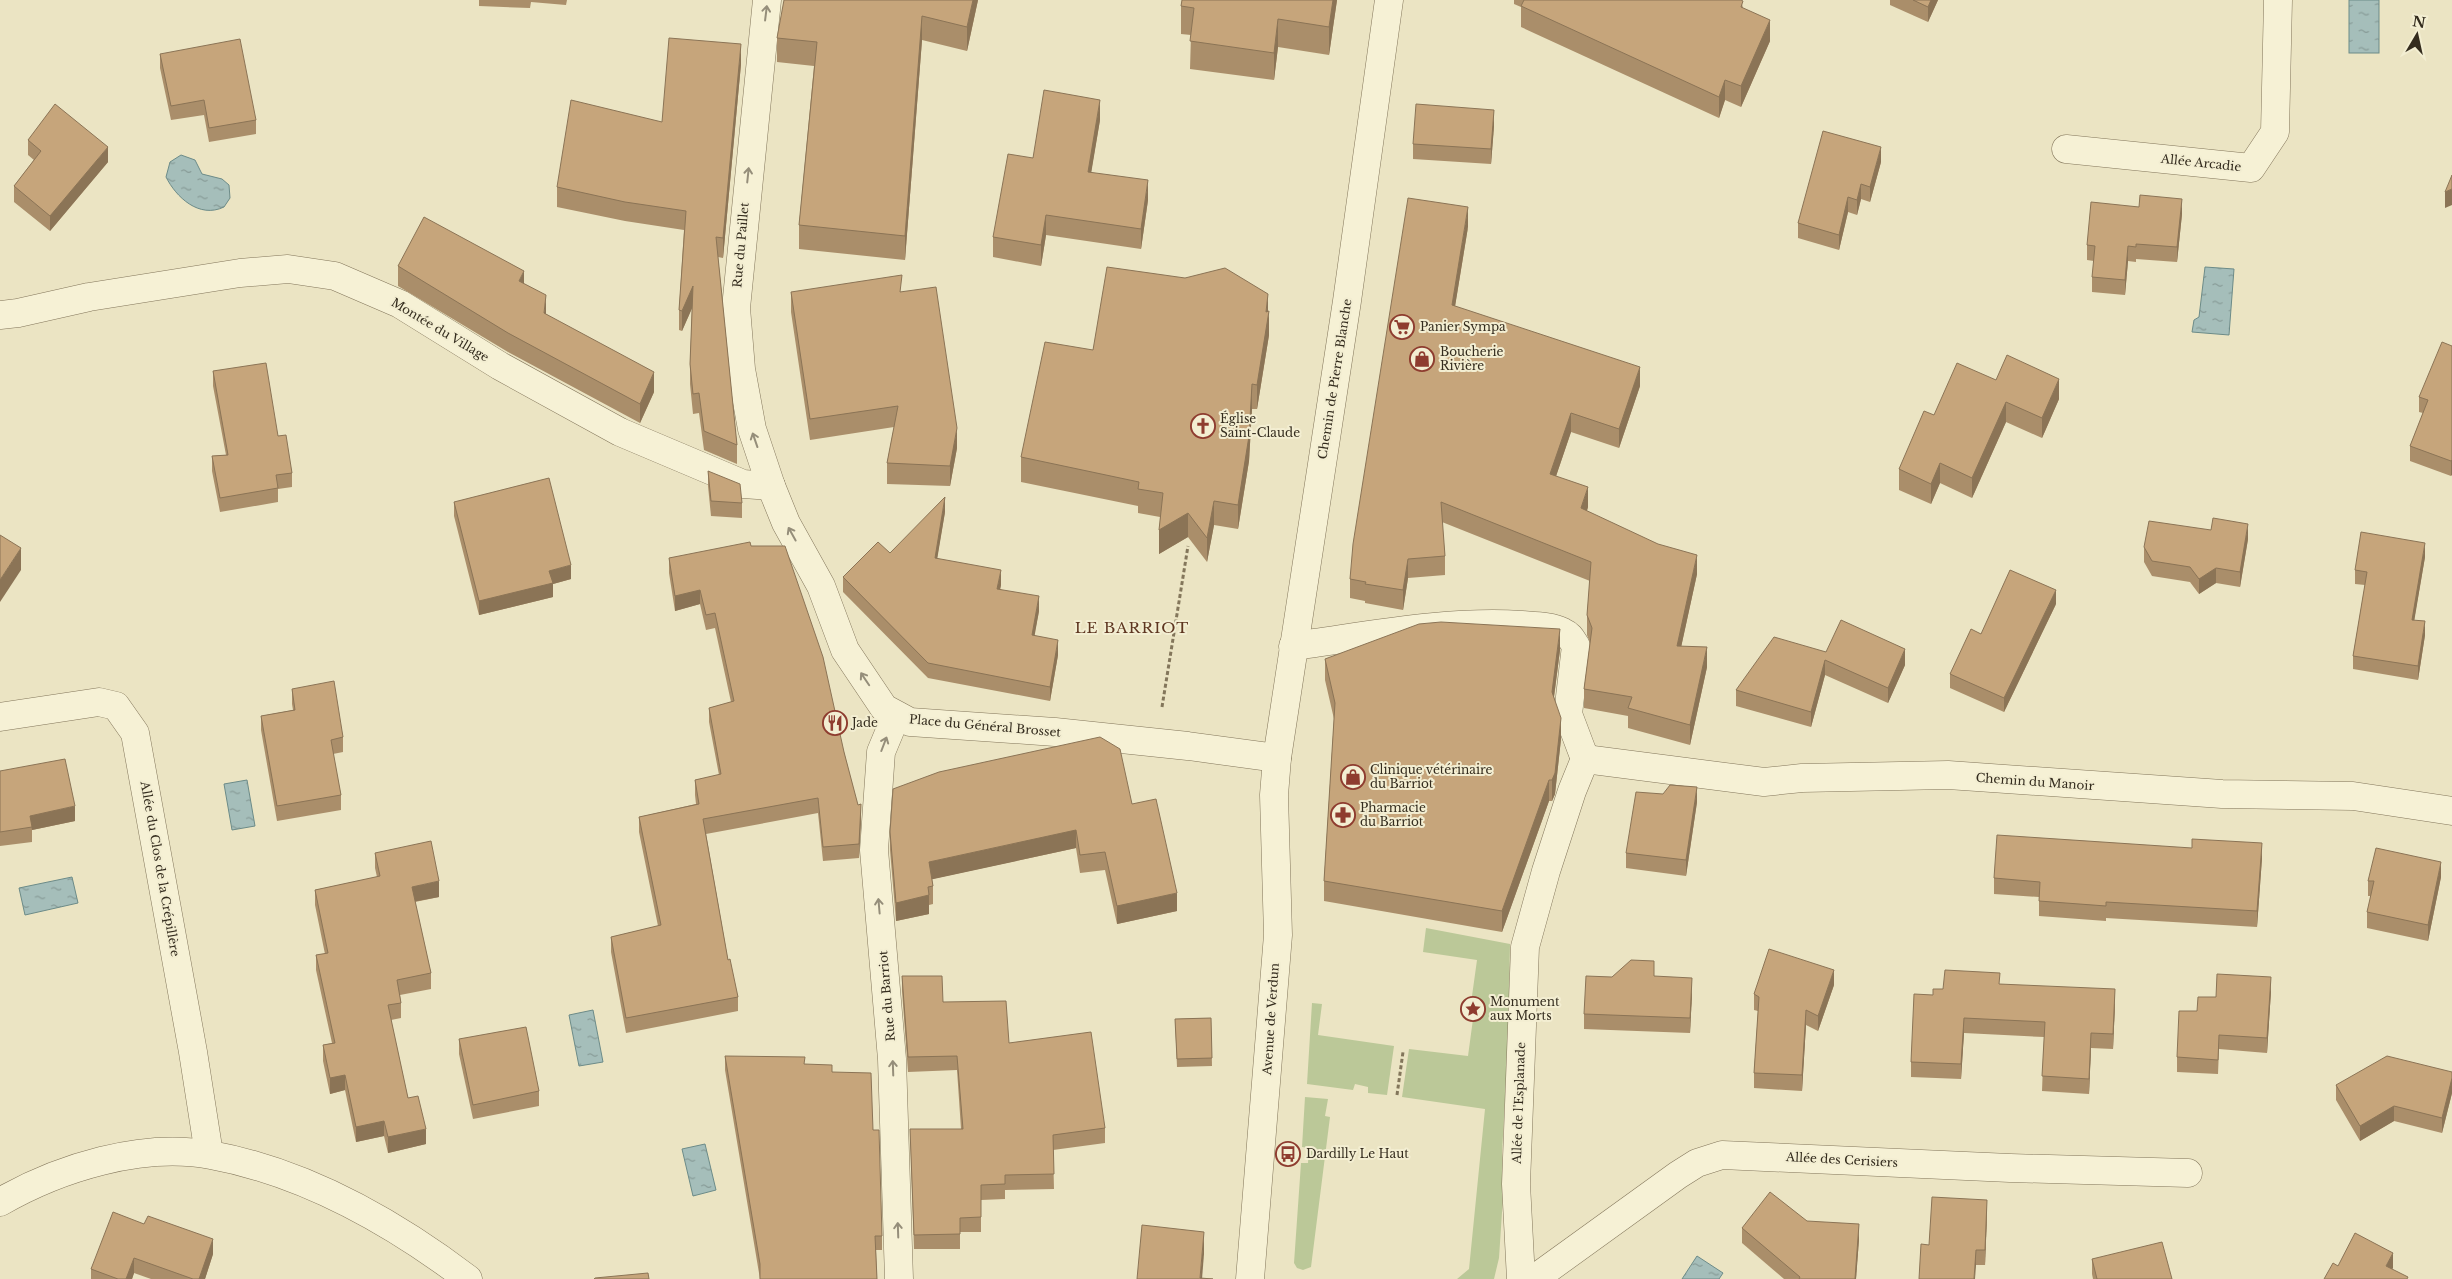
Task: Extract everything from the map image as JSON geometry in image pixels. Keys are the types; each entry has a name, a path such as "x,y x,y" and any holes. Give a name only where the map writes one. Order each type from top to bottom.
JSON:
{"street":[{"name":"Rue du Paillet","path":"767,0 736,308 741,369 752,429 771,486"},
{"name":"Chemin de Pierre Blanche","path":"1277,758 1347,301 1389,0"},
{"name":"Allée Arcadie","path":"2066,149 2252,168 2275,132 2278,0"},
{"name":"Montée du Village","path":"0,315 18,313 88,297 240,273 288,270 335,276 400,304 500,366 620,432 743,484 771,486"},
{"name":"Place du Général Brosset","path":"771,486 786,523 821,586 845,650 884,708 896,716 910,722 1055,732 1188,746 1277,758"},
{"path":"1293,646 1419,629 1494,623 1542,626 1563,631 1570,636 1576,646 1568,714 1585,759"},
{"name":"Allée du Clos de la Crépillère","path":"0,717 99,702 116,706 135,733 193,1052 209,1154"},
{"name":"Rue du Barriot","path":"896,716 882,752 874,850 892,1059 899,1279"},
{"name":"Avenue de Verdun","path":"1250,1279 1278,935 1274,794 1277,758"},
{"name":"Chemin du Manoir","path":"1585,759 1764,782 1802,778 1948,776 2222,794 2353,796 2452,811"},
{"name":"Allée de l'Esplanade","path":"1521,1279 1516,1184 1525,948 1546,871 1572,791 1585,759"},
{"path":"0,1202 57,1175 81,1166 120,1156 169,1153 209,1154 263,1168 368,1213 427,1248 468,1279"},
{"name":"Allée des Cerisiers","path":"1534,1279 1678,1175 1697,1163 1722,1155 2010,1168 2188,1173"}],"path":[{"path":"1161,710 1188,546"},
{"path":"1397,1095 1403,1052"}],"green space":[{"path":"1426,928 1510,944 1508,1046 1502,1153 1504,1182 1499,1258 1494,1279 1457,1279 1469,1269 1485,1109 1402,1097 1409,1049 1468,1056 1476,997 1472,996 1477,960 1423,952"},
{"path":"1312,1003 1322,1004 1318,1035 1394,1046 1387,1095 1368,1093 1368,1087 1355,1084 1353,1090 1307,1084"},
{"path":"1305,1097 1328,1099 1325,1116 1330,1117 1311,1267 1303,1270 1297,1268 1294,1263 1301,1163 1308,1163 1309,1148 1302,1147"}],"water":[{"path":"2349,0 2379,0 2379,53 2349,53"},
{"path":"181,155 195,160 202,174 222,179 229,185 230,198 224,207 215,210 197,208 189,204 170,185 166,177 170,162"},
{"path":"2205,267 2234,269 2229,335 2192,332 2194,320 2199,317"},
{"path":"247,780 255,826 232,830 224,784"},
{"path":"72,877 78,903 25,915 19,888"},
{"path":"593,1010 603,1062 579,1066 569,1015"},
{"path":"705,1144 716,1190 693,1196 682,1149"},
{"path":"1697,1256 1723,1273 1719,1279 1682,1279"}],"building":[{"path":"784,0 973,0 967,27 922,16 905,236 799,225 817,42 777,38"},
{"path":"1182,0 1333,0 1329,27 1278,19 1274,53 1190,41 1194,8 1181,6"},
{"path":"1524,0 1741,0 1743,1 1741,7 1770,20 1741,86 1725,80 1719,97 1521,6"},
{"path":"1913,0 1931,0 1928,7"},
{"path":"669,38 741,44 723,238 716,237 737,445 704,431 699,393 693,394 690,364 693,286 682,311 679,310 686,211 625,202 557,187 571,100 662,122"},
{"path":"240,39 256,120 209,128 204,100 171,106 160,54"},
{"path":"1044,90 1100,100 1088,172 1148,180 1141,229 1046,215 1041,245 993,237 1008,154 1033,158"},
{"path":"55,104 108,147 50,216 14,186 41,151 28,140"},
{"path":"1416,104 1494,110 1491,149 1413,144"},
{"path":"1823,131 1881,147 1870,187 1861,184 1857,200 1848,197 1839,235 1798,223"},
{"path":"2452,175 2452,189 2445,192"},
{"path":"2140,195 2182,199 2177,247 2136,244 2136,247 2128,246 2125,280 2092,277 2095,246 2087,245 2091,202 2139,207"},
{"path":"1408,198 1468,207 1452,305 1640,367 1619,429 1571,413 1550,474 1588,487 1581,508 1658,544 1697,555 1677,646 1707,647 1690,725 1628,708 1632,697 1584,689 1592,628 1587,615 1591,562 1441,502 1445,556 1408,559 1403,590 1365,584 1366,582 1350,579 1353,544"},
{"path":"424,217 524,271 519,281 546,295 544,313 654,372 640,404 508,333 398,266"},
{"path":"1107,267 1185,278 1225,268 1268,294 1266,312 1269,311 1257,385 1252,384 1249,436 1238,505 1214,501 1207,538 1188,513 1159,530 1163,493 1138,489 1139,482 1021,457 1045,342 1093,350"},
{"path":"902,275 900,292 936,287 957,428 950,466 887,463 898,406 810,419 791,292"},
{"path":"2442,342 2452,346 2451,461 2410,446 2428,400 2419,397"},
{"path":"2007,355 2059,379 2042,418 2006,402 1972,478 1940,463 1931,484 1899,469 1924,411 1934,415 1957,363 1996,380"},
{"path":"266,363 278,436 286,435 292,473 276,475 278,488 220,498 212,456 228,455 213,371"},
{"path":"708,471 740,484 742,503 711,501"},
{"path":"549,478 571,565 549,571 553,583 479,601 454,502"},
{"path":"945,497 935,558 1001,570 997,589 1039,596 1032,635 1058,640 1050,687 928,663 843,577 878,542 890,553"},
{"path":"2213,518 2248,524 2240,572 2216,568 2199,579 2190,567 2152,561 2144,547 2149,521 2211,530"},
{"path":"2361,532 2425,543 2412,620 2425,621 2418,666 2353,656 2367,572 2355,570"},
{"path":"0,535 21,548 0,580"},
{"path":"750,542 751,546 785,546 823,657 844,752 858,805 861,804 859,844 823,847 818,798 703,819 728,960 730,959 738,997 626,1018 611,937 661,925 639,817 699,804 695,780 721,774 709,708 734,701 715,613 706,615 700,590 675,596 669,558"},
{"path":"2010,570 2056,590 2004,698 1950,674 1971,629 1981,634"},
{"path":"1841,620 1905,649 1888,688 1825,660 1811,712 1736,690 1774,637 1826,652"},
{"path":"1441,622 1560,629 1552,692 1561,718 1555,773 1552,780 1549,780 1502,911 1324,881 1335,703 1325,659 1419,624"},
{"path":"334,681 343,737 331,740 341,795 277,806 261,716 295,710 292,689"},
{"path":"1100,737 1120,749 1132,804 1156,799 1177,893 1117,906 1105,852 1080,855 1076,830 929,862 933,886 928,887 929,895 896,903 890,832 893,789 939,772"},
{"path":"65,759 75,806 30,816 32,827 0,832 0,771"},
{"path":"1670,785 1697,787 1686,860 1626,853 1636,792 1663,794"},
{"path":"1997,835 2192,848 2192,839 2262,843 2257,911 2106,902 2106,906 2039,901 2040,882 1994,878"},
{"path":"431,841 439,881 412,887 431,973 397,980 401,1003 388,1005 408,1098 418,1096 426,1129 388,1137 384,1121 356,1127 345,1075 330,1078 323,1045 335,1043 316,955 328,953 315,890 380,876 375,853"},
{"path":"2376,848 2441,862 2428,925 2367,912 2374,881 2368,881"},
{"path":"1769,949 1834,970 1818,1016 1806,1010 1802,1075 1754,1073 1759,997 1754,994"},
{"path":"1631,960 1654,961 1654,976 1692,978 1690,1018 1584,1014 1586,976 1612,977"},
{"path":"1945,970 2000,973 1999,984 2115,989 2113,1034 2091,1033 2089,1079 2042,1076 2045,1022 1964,1018 1961,1064 1911,1062 1914,994 1933,995 1933,989 1943,989"},
{"path":"2217,974 2271,977 2267,1038 2219,1035 2218,1060 2177,1057 2179,1011 2197,1011 2198,997 2216,997"},
{"path":"902,976 942,976 943,1002 1006,1001 1009,1043 1091,1032 1105,1128 1053,1135 1054,1174 1005,1175 1005,1184 981,1185 981,1217 960,1218 960,1234 914,1235 910,1129 963,1129 957,1056 908,1057"},
{"path":"1211,1018 1212,1058 1177,1059 1175,1019"},
{"path":"526,1027 539,1091 473,1105 459,1039"},
{"path":"725,1056 805,1057 804,1064 832,1065 832,1072 871,1073 873,1130 879,1130 882,1236 875,1236 877,1279 760,1279 760,1264"},
{"path":"2387,1056 2452,1072 2442,1118 2394,1106 2360,1126 2336,1085"},
{"path":"1770,1192 1807,1221 1859,1224 1855,1279 1799,1279 1800,1277 1742,1228"},
{"path":"1932,1197 1987,1200 1985,1250 1976,1250 1974,1279 1919,1279 1921,1244 1929,1245"},
{"path":"113,1212 144,1224 148,1216 213,1239 199,1279 193,1279 134,1258 126,1279 118,1279 91,1269"},
{"path":"1142,1225 1204,1232 1200,1278 1213,1279 1137,1279"},
{"path":"2355,1233 2393,1253 2386,1266 2408,1277 2407,1279 2324,1279 2333,1263 2338,1266"},
{"path":"2162,1242 2172,1279 2097,1279 2092,1259"},
{"path":"648,1273 649,1279 594,1279 595,1278"}],"place":[{"name":"Panier Sympa","path":"1402,327"},
{"name":"Boucherie Rivière","path":"1422,359"},
{"name":"Église Saint-Claude","path":"1203,426"},
{"name":"Jade","path":"835,723"},
{"name":"Clinique vétérinaire du Barriot","path":"1353,777"},
{"name":"Pharmacie du Barriot","path":"1343,815"},
{"name":"Monument aux Morts","path":"1473,1009"},
{"name":"Dardilly Le Haut","path":"1288,1154"}],"district":[{"name":"LE BARRIOT","path":"1132,628"}]}
